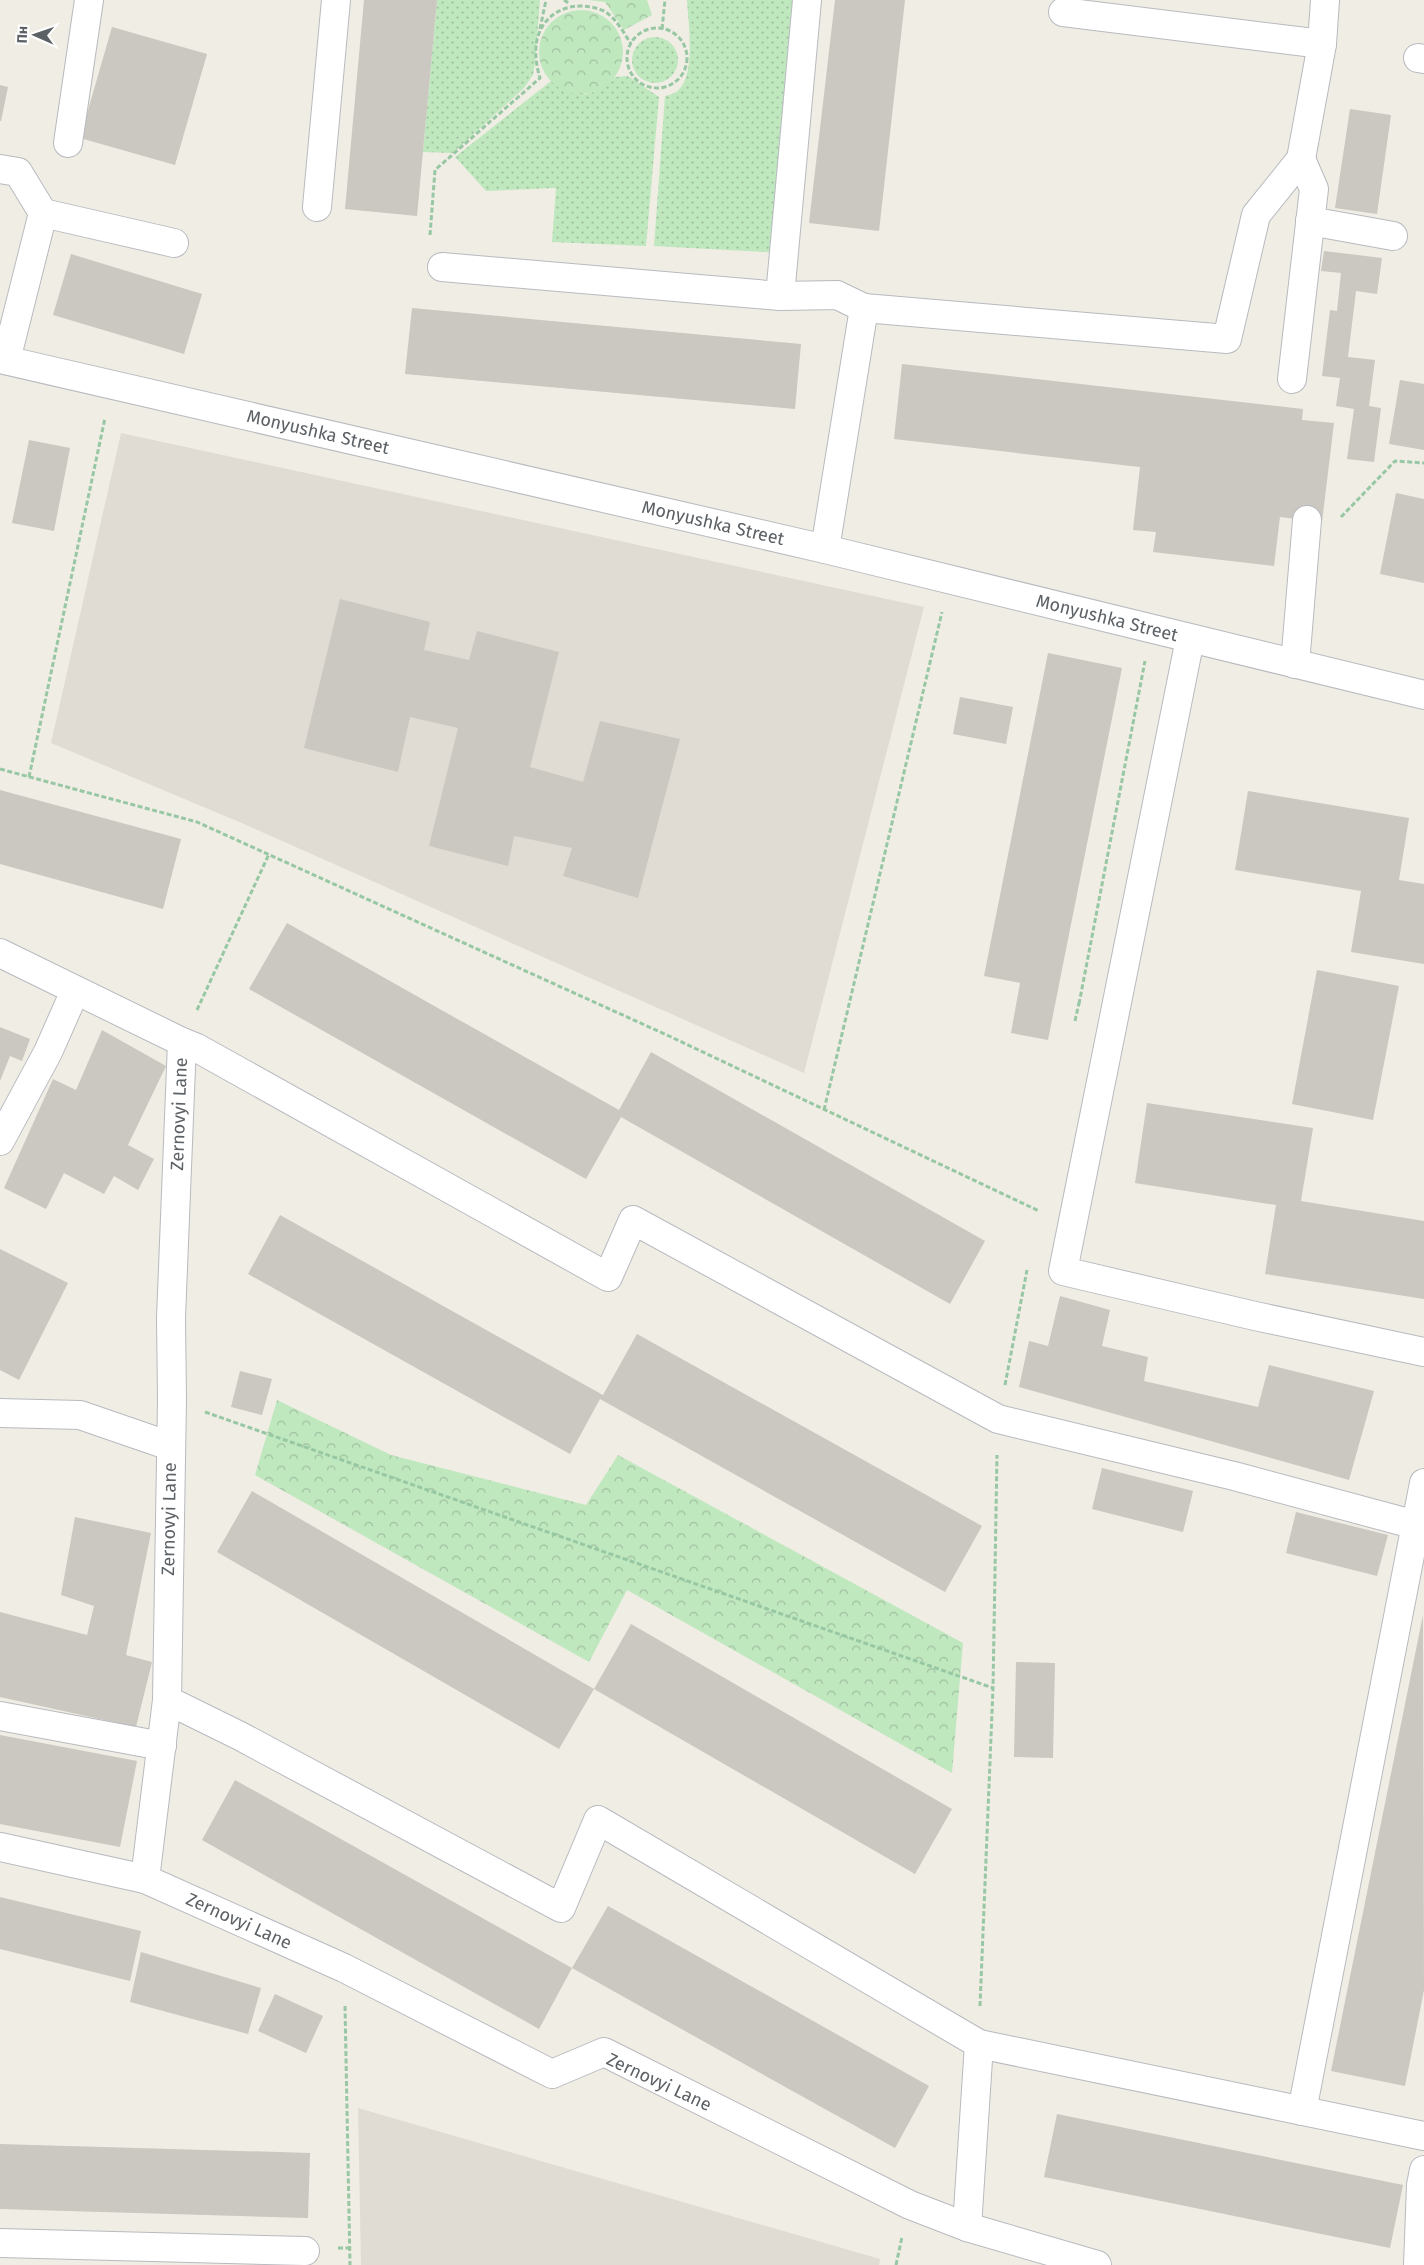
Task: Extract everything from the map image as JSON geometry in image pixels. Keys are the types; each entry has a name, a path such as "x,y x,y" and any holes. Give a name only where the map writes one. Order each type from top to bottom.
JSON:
{"street":[{"path":"68,143 89,0"},
{"path":"317,207 336,0"},
{"path":"780,296 807,0"},
{"path":"442,267 780,296 837,295 864,308 1227,339 1256,216 1300,159 1322,44 1325,0"},
{"path":"1064,12 1322,44"},
{"path":"1292,379 1314,189 1300,159"},
{"path":"0,168 18,172 43,213 174,243"},
{"path":"3,360 43,213"},
{"path":"1310,221 1393,236"},
{"path":"825,549 864,308"},
{"name":"Monyushka Street","path":"3,360 825,549 1424,695"},
{"path":"1295,664 1307,520"},
{"path":"1190,638 1063,1271 1255,1316 1424,1352"},
{"path":"0,953 197,1048 608,1277 633,1220 998,1419 1234,1476 1416,1525"},
{"path":"0,1141 48,1052 75,990"},
{"name":"Zernovyi Lane","path":"182,1042 171,1318 172,1400 167,1700 145,1879 344,1968 552,2074 604,2052 910,2205 967,2227 1096,2265"},
{"path":"0,1413 80,1415 170,1446"},
{"path":"1302,2111 1424,1483"},
{"path":"167,1700 240,1736 561,1908 598,1820 979,2044 1424,2136"},
{"path":"0,1716 162,1746"},
{"path":"0,1847 145,1879"},
{"path":"967,2227 979,2044"},
{"path":"1418,2265 1421,2185 1424,2170"},
{"path":"0,2243 305,2251"}],"path":[{"path":"442,267 427,266 435,170 540,78 536,65 538,38 546,0"},
{"path":"564,0 571,4"},
{"path":"662,29 665,0"},
{"path":"538,38 548,18 558,10 571,4 583,4 605,11 612,17 631,44"},
{"path":"662,29 673,32 686,48 686,69 673,84 665,88 655,88 638,81 628,65 631,44 643,32 662,29"},
{"path":"30,777 106,412"},
{"path":"1304,556 1394,461 1424,463"},
{"path":"824,1110 950,579"},
{"path":"1074,1028 1152,629"},
{"path":"0,770 197,822 669,1036 1038,1212 1040,1203"},
{"path":"182,1042 269,854"},
{"path":"172,1400 993,1688 979,2044"},
{"path":"344,1968 350,2265"}],"shaded area":[{"path":"121,433 924,607 804,1073 244,824 51,743"},
{"path":"358,2108 880,2259 879,2265 361,2265"}],"green space":[{"path":"437,0 540,0 533,75 524,88 453,153 423,152"},
{"path":"588,0 647,0 652,15 624,30 605,2"},
{"path":"687,0 807,0 784,253 654,246 665,96 676,92 683,85 689,63"},
{"path":"581,10 597,13 611,22 620,36 623,52 620,68 611,82 597,91 581,94 565,91 551,82 542,68 539,52 542,36 551,22 565,13"},
{"path":"655,37 668,41 674,47 678,60 674,73 668,79 655,83 642,79 636,73 632,60 636,47 642,41"},
{"path":"628,76 659,97 646,246 552,242 556,188 486,191 455,157 551,81 569,91 584,94 599,89 615,77"},
{"path":"277,1400 391,1455 586,1505 618,1455 963,1643 952,1773 627,1590 589,1662 255,1475"}],"building":[{"path":"364,0 437,0 417,216 345,209"},
{"path":"835,0 905,0 879,231 809,223"},
{"path":"112,27 207,54 175,165 80,138"},
{"path":"0,85 8,87 1,121 0,121"},
{"path":"1350,109 1391,115 1377,214 1335,208"},
{"path":"1324,251 1382,258 1377,294 1356,291 1348,357 1375,360 1369,406 1381,408 1374,462 1347,459 1354,409 1336,406 1340,378 1322,376 1330,310 1337,311 1341,273 1321,271"},
{"path":"71,254 202,294 184,354 53,315"},
{"path":"412,308 801,344 795,409 405,374"},
{"path":"902,364 1303,409 1302,420 1334,423 1322,522 1280,517 1274,566 1153,552 1156,532 1133,530 1140,467 894,439"},
{"path":"1400,380 1424,384 1424,450 1389,444"},
{"path":"29,440 70,448 54,531 12,523"},
{"path":"1396,493 1424,499 1424,583 1380,574"},
{"path":"340,599 430,622 424,650 469,660 477,631 559,652 530,767 583,782 600,721 680,739 638,898 563,876 572,848 514,836 508,866 429,846 458,728 410,717 398,772 304,748"},
{"path":"1048,653 1122,668 1048,1040 1011,1033 1020,983 984,976"},
{"path":"960,697 1013,707 1006,744 953,734"},
{"path":"0,790 181,839 163,909 0,864"},
{"path":"1248,791 1409,818 1399,880 1424,884 1424,964 1351,952 1361,891 1235,870"},
{"path":"287,923 619,1110 651,1052 985,1241 950,1304 621,1117 586,1179 249,989"},
{"path":"1317,970 1399,986 1373,1120 1292,1104"},
{"path":"0,1027 30,1039 22,1061 10,1056 0,1081"},
{"path":"102,1030 166,1066 128,1145 154,1159 138,1190 114,1176 104,1194 64,1173 46,1209 4,1188 53,1079 76,1090"},
{"path":"1147,1103 1313,1128 1301,1201 1424,1221 1424,1299 1265,1274 1276,1205 1135,1183"},
{"path":"280,1215 603,1395 637,1334 982,1526 945,1592 600,1399 570,1454 248,1274"},
{"path":"0,1249 68,1283 19,1380 0,1370"},
{"path":"1060,1296 1110,1310 1102,1346 1148,1357 1144,1381 1258,1407 1269,1365 1374,1391 1349,1480 1019,1387 1029,1341 1048,1346"},
{"path":"240,1371 272,1379 262,1415 231,1407"},
{"path":"1102,1468 1193,1491 1183,1532 1092,1509"},
{"path":"252,1491 594,1689 559,1749 217,1552"},
{"path":"1296,1512 1388,1535 1377,1576 1286,1553"},
{"path":"75,1517 151,1533 126,1655 152,1662 136,1727 0,1697 0,1612 87,1635 94,1606 61,1595"},
{"path":"1423,1615 1424,1990 1405,2086 1331,2071"},
{"path":"631,1624 952,1809 915,1874 594,1689"},
{"path":"1016,1662 1055,1663 1053,1758 1014,1757"},
{"path":"0,1735 137,1761 120,1847 0,1824"},
{"path":"235,1780 572,1968 539,2029 202,1840"},
{"path":"0,1897 141,1931 130,1981 0,1949"},
{"path":"608,1906 929,2086 895,2148 572,1968"},
{"path":"141,1952 261,1988 248,2034 130,2002"},
{"path":"275,1994 323,2016 306,2053 258,2031"},
{"path":"1057,2114 1403,2185 1390,2248 1044,2177"},
{"path":"0,2144 310,2153 308,2218 0,2209"}]}
